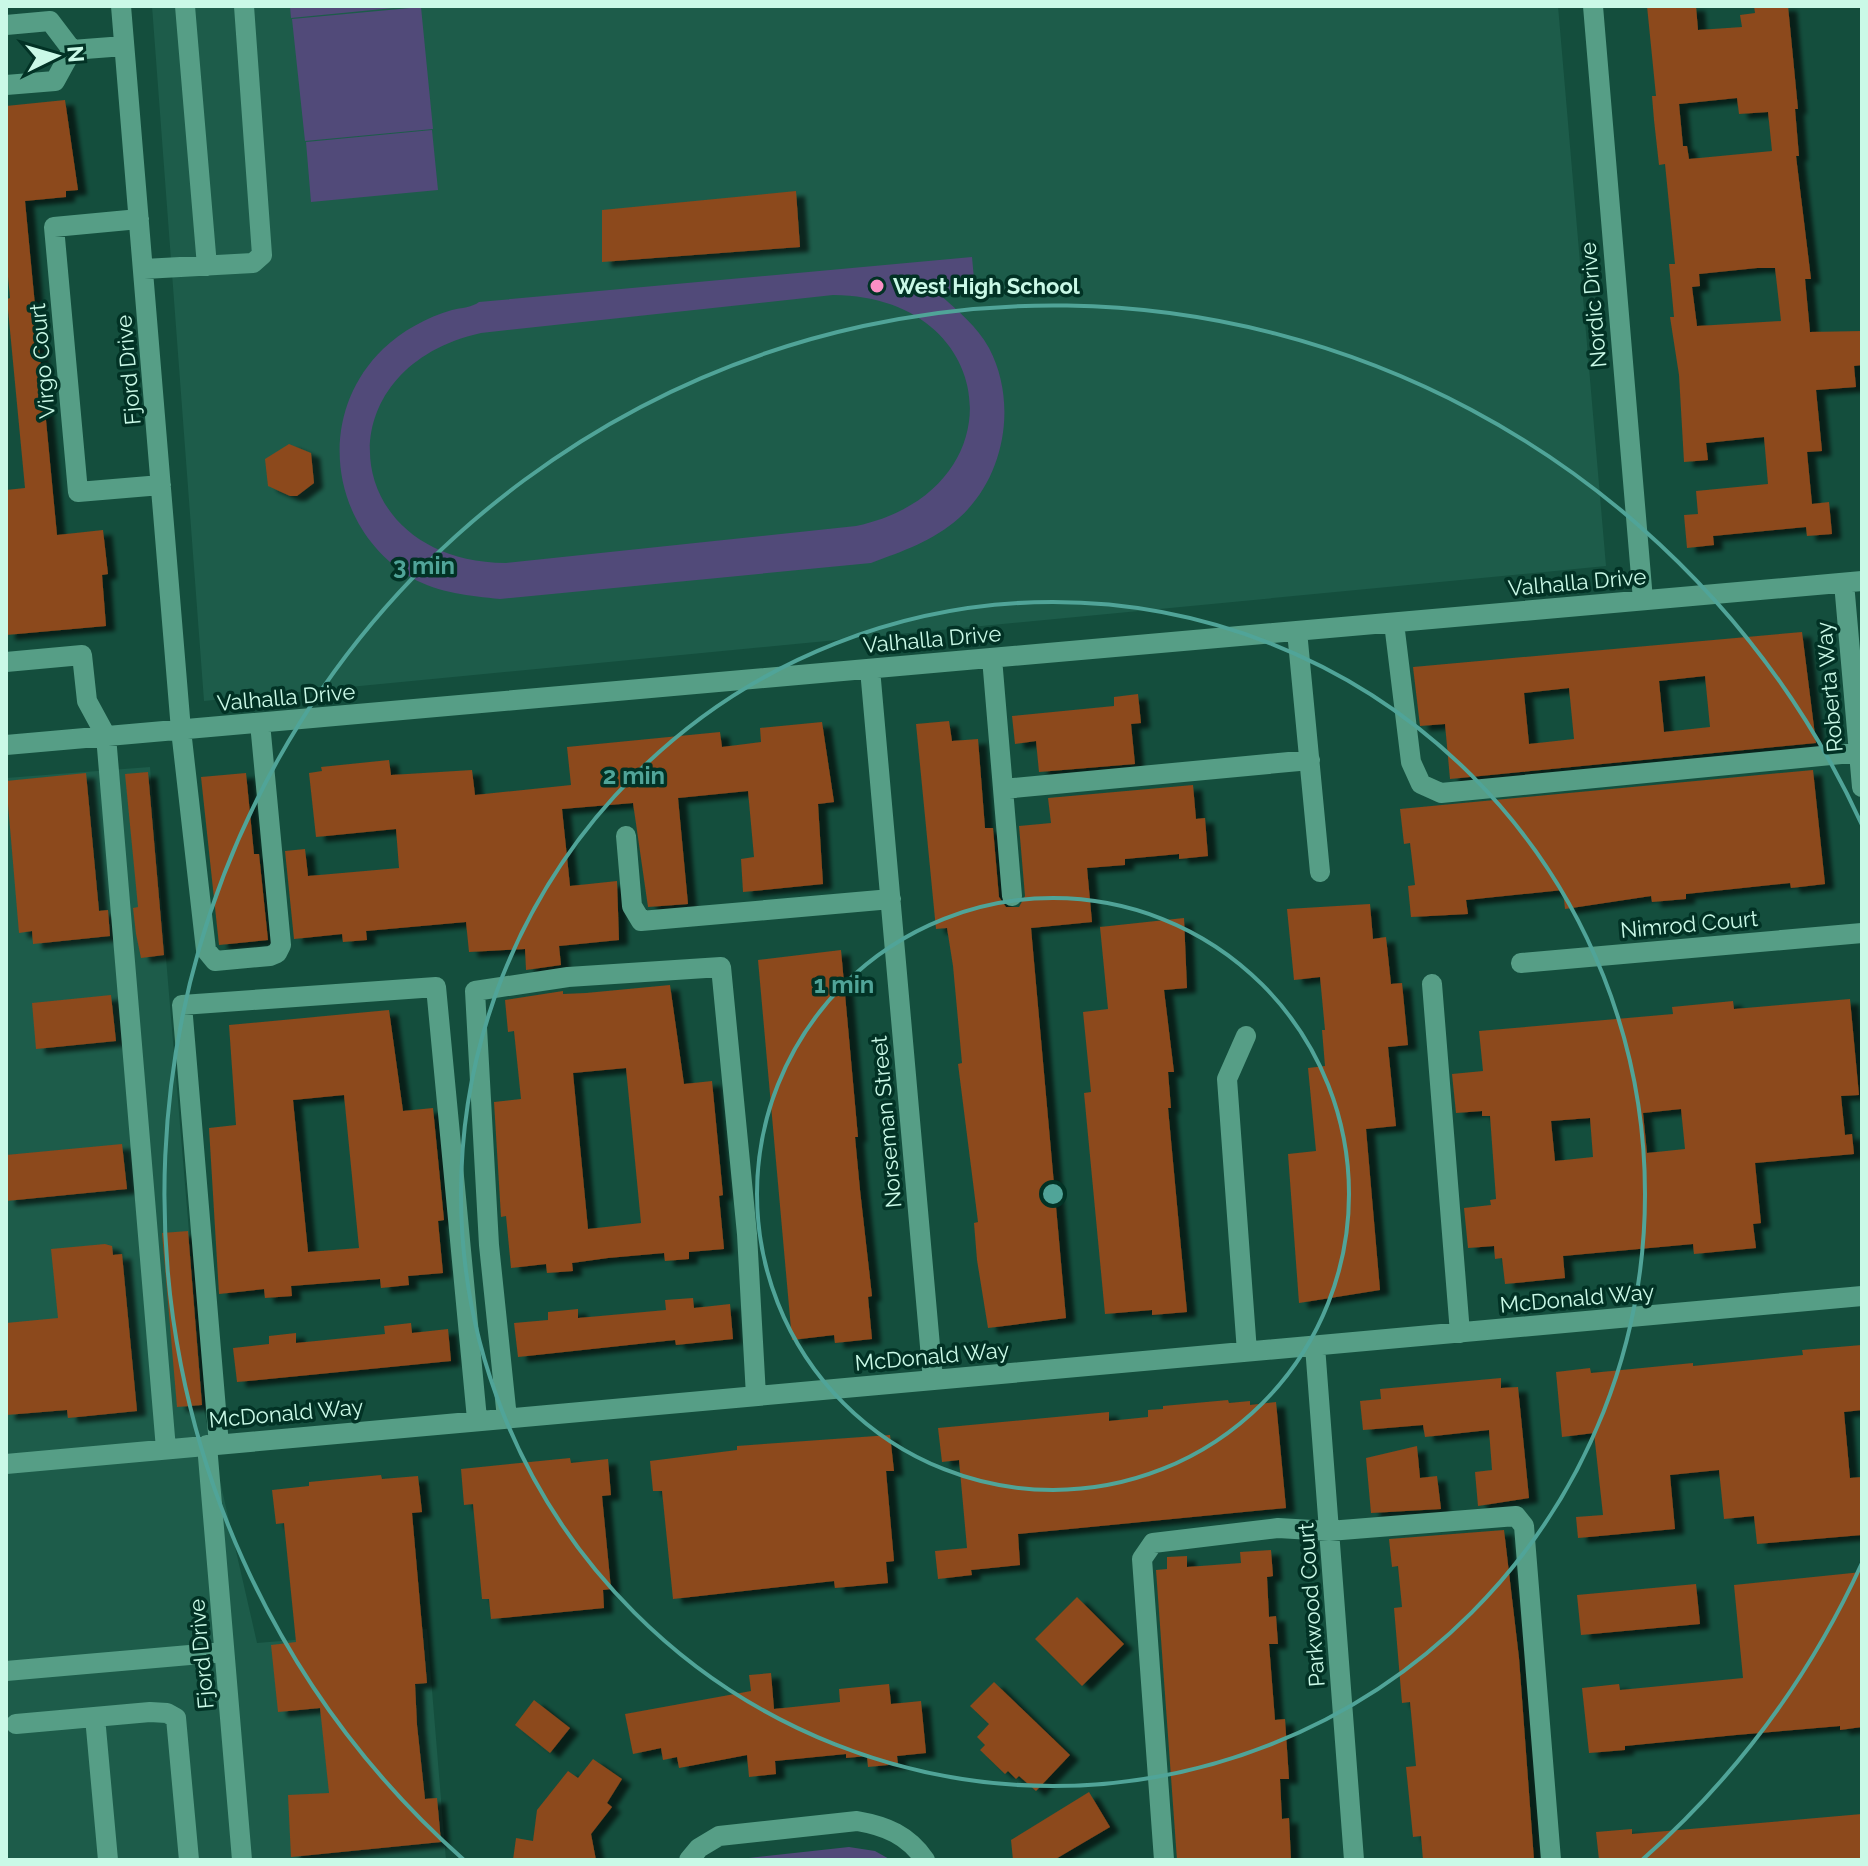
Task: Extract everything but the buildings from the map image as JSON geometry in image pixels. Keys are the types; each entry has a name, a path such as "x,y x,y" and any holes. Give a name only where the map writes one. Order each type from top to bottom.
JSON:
{"street":[{"name":"Fjord Drive","path":"121,6 181,730 206,950 215,961 270,956 277,953 281,945 260,723"},
{"path":"185,6 207,266"},
{"path":"144,269 253,263 262,255 244,6"},
{"name":"Nordic Drive","path":"1593,6 1643,600"},
{"path":"6,25 50,21 72,50"},
{"path":"72,50 124,46"},
{"path":"6,85 55,81 72,50"},
{"name":"Virgo Court","path":"139,219 54,227 78,492 161,485"},
{"name":"Valhalla Drive","path":"6,745 1853,582"},
{"name":"Roberta Way","path":"1853,582 1862,787"},
{"path":"1394,623 1411,762 1421,784 1441,793 1860,752"},
{"path":"1297,631 1320,872"},
{"path":"6,662 82,655 87,701 106,736 166,1449"},
{"path":"992,658 1012,896"},
{"name":"Norseman Street","path":"870,669 933,1380"},
{"path":"1003,789 1310,760"},
{"path":"626,836 632,906 641,921 891,899"},
{"name":"Nimrod Court","path":"1521,963 1862,933"},
{"path":"507,1418 489,1245 475,991 568,977 721,967 747,1234 756,1396"},
{"path":"1432,984 1460,1333"},
{"name":"Fjord Drive","path":"242,1860 224,1652 213,1445 182,1005 436,987 477,1419"},
{"path":"1246,1036 1227,1079 1247,1352"},
{"name":"McDonald Way","path":"6,1464 1862,1296"},
{"name":"Parkwood Court","path":"1315,1346 1354,1860"},
{"path":"1164,1860 1142,1559 1153,1543 1278,1528 1329,1531 1516,1516 1524,1526 1551,1860"},
{"path":"6,1671 224,1652"},
{"path":"16,1724 167,1713 176,1718 189,1860"},
{"path":"95,1717 108,1860"},
{"path":"689,1860 699,1848 719,1836 740,1831 857,1821 879,1825 899,1834 925,1860"}],"shaded area":[{"name":"West High School","path":"152,6 1558,6 1606,566 204,701"},
{"path":"290,6 414,6 291,18"},
{"path":"421,7 433,129 305,141 292,19"},
{"path":"432,130 438,190 311,202 306,142"},
{"path":"972,257 975,290 939,294 979,333 998,369 1004,415 996,461 975,501 959,518 928,539 871,563 500,599 433,587 412,578 384,557 363,531 349,502 341,470 340,438 347,406 361,376 383,349 424,321 479,302","holes":["833,295 889,304 931,327 958,359 969,398 966,438 946,475 909,506 856,526 506,563 451,554 409,532 382,499 370,461 374,421 393,384 429,353 481,333"]},
{"path":"150,767 204,1411 257,1643 427,1629 446,1860 6,1860 6,778"},
{"path":"849,1847 875,1851 891,1860 731,1860"}],"place":[{"name":"West High School","path":"877,286"}]}
